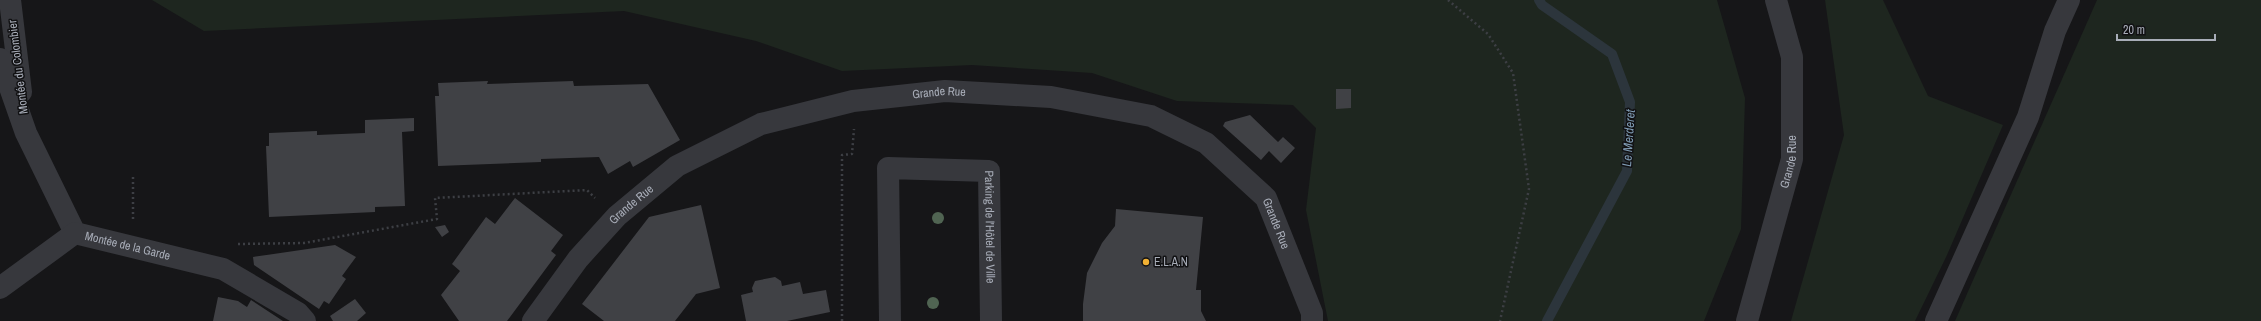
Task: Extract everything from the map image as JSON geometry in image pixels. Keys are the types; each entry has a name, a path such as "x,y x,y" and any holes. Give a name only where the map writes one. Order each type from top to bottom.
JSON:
{"street":[{"name":"Montée du Colombier","path":"10,0 26,133"},
{"name":"Grande Rue","path":"1747,321 1792,159 1792,57 1776,0"},
{"path":"1936,321 2028,117 2055,30 2069,0"},
{"name":"Montée de la Garde","path":"0,60 26,133 75,233 223,269 298,313 305,321"},
{"name":"Grande Rue","path":"533,321 578,259 617,216 677,166 761,124 875,97 945,91 1051,97 1151,116 1206,142 1266,198 1312,313 1312,321"},
{"name":"Parking de l'Hôtel de Ville","path":"890,321 888,168 988,171 991,321"},
{"path":"0,288 75,233"}],"path":[{"path":"1448,0 1488,34 1513,73 1529,189 1500,321"},
{"path":"842,321 842,155 852,154 854,122"},
{"path":"133,178 133,226"},
{"path":"230,244 304,243 437,219 435,198 587,190 617,216"}],"shaded area":[{"path":"152,0 1717,0 1745,98 1741,229 1704,321 1328,321 1306,210 1316,128 1293,105 1177,101 1092,73 972,65 842,71 756,41 624,11 204,31"},
{"path":"1825,0 1883,0 1928,96 2003,125 1947,255 1915,321 1791,321 1844,135"},
{"path":"2097,0 2261,0 2261,321 1955,321"}],"building":[{"path":"488,81 487,84 573,81 574,86 648,84 680,140 633,167 630,161 608,174 599,157 541,159 541,162 438,166 435,96 439,96 438,83"},
{"path":"1336,89 1351,89 1351,108 1336,109"},
{"path":"1250,115 1278,142 1283,137 1295,148 1281,163 1269,151 1261,160 1223,126 1225,122"},
{"path":"414,118 414,131 402,132 405,206 375,207 375,212 269,217 266,146 269,146 269,133 317,131 317,135 365,133 365,120"},
{"path":"515,198 563,235 551,251 556,255 507,321 459,321 441,295 460,271 452,264 486,217 495,224"},
{"path":"701,205 720,288 696,294 675,321 604,321 582,304 649,217"},
{"name":"E.L.A.N","path":"1116,209 1203,217 1196,290 1201,290 1201,311 1206,321 1083,321 1083,304 1087,273 1102,243 1115,226"},
{"path":"445,225 449,232 442,237 435,227"},
{"path":"335,245 356,257 342,276 346,279 329,304 324,301 319,309 254,265 253,257"},
{"path":"775,277 781,281 782,286 800,282 803,294 826,290 830,312 787,321 746,321 741,295 753,292 752,288 755,281"},
{"path":"218,297 238,301 247,307 251,300 283,321 213,321"},
{"path":"355,299 366,313 357,321 333,321 330,316"}],"waterway":[{"name":"Le Merderet","path":"1539,0 1542,5 1612,54 1630,102 1627,171 1547,321"}],"place":[{"name":"E.L.A.N","path":"1146,262"}]}
